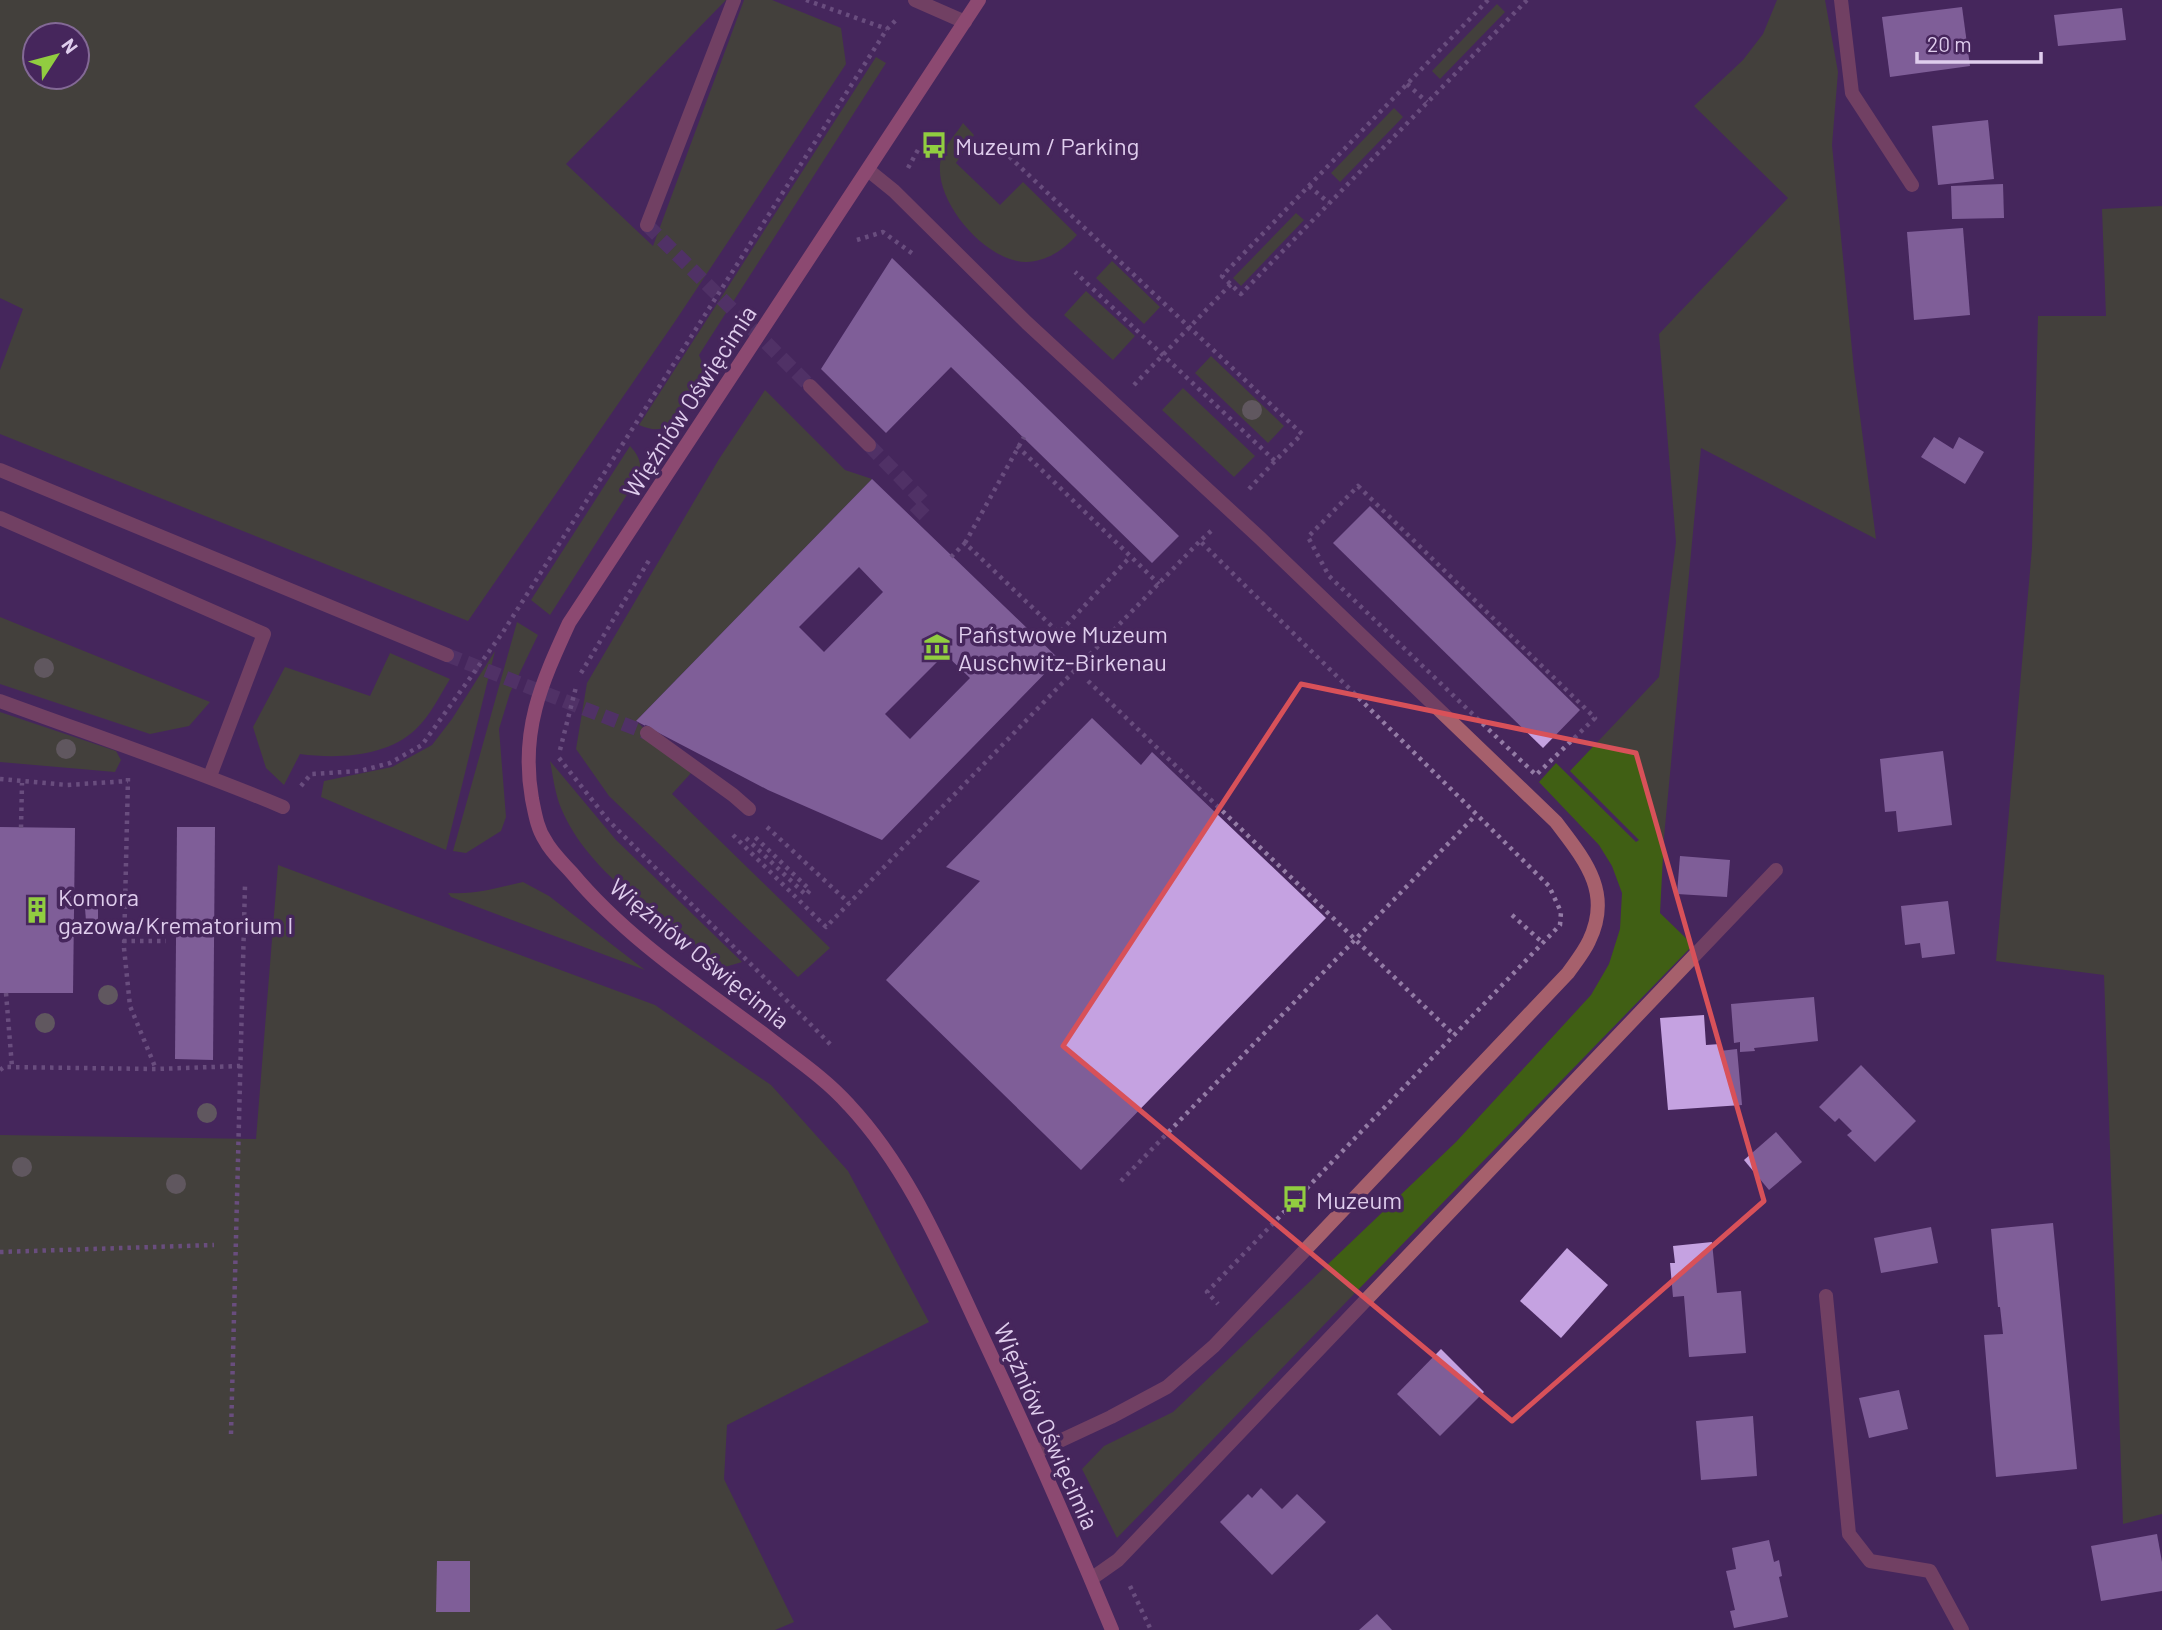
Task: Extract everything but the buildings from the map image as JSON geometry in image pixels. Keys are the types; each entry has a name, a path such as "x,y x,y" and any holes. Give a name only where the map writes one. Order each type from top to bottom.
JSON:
{"street":[{"path":"647,225 734,0"},
{"path":"915,0 965,22"},
{"name":"Więźniów Oświęcimia","path":"979,0 569,623 548,668 533,713 527,770 535,816 544,840 597,903 657,953 813,1072 849,1104 877,1139 906,1182 934,1234 1037,1452 1112,1630"},
{"path":"1841,0 1852,93 1912,185"},
{"path":"868,170 894,191 1027,323 1240,519 1556,822 1588,864 1600,901 1590,940 1568,973 1236,1323 1167,1387 1037,1452"},
{"path":"810,386 869,445"},
{"path":"0,470 447,655"},
{"path":"0,518 264,634 210,776"},
{"path":"0,701 210,776 283,807"},
{"path":"647,733 749,809"},
{"path":"1091,1580 1118,1560 1776,870"},
{"path":"1826,1296 1849,1534 1870,1561 1930,1571 1962,1630"},
{"name":"Więźniów Oświęcimia","path":"1091,1580 1119,1630"}],"path":[{"path":"283,807 312,774 360,771 390,763 422,745 503,632 888,28 806,0"},
{"path":"1488,0 1222,276 1241,293 1527,0"},
{"path":"1407,84 1427,103"},
{"path":"997,145 1302,434 1240,498"},
{"path":"1309,186 1329,203"},
{"path":"853,241 883,232 914,254"},
{"path":"1075,272 1275,461"},
{"path":"1126,393 1231,284"},
{"path":"951,556 965,543 1024,437"},
{"path":"1017,446 1159,584"},
{"path":"1358,486 1595,718 1536,775 1329,576 1308,537 1358,486"},
{"path":"729,832 826,927 1212,530 1205,523"},
{"path":"1200,541 1475,816 1549,886 1561,912 1560,925 1207,1292 1236,1323"},
{"path":"965,543 1059,633 1130,557"},
{"path":"1088,681 1454,1035"},
{"path":"129,749 123,941 130,1006 156,1069"},
{"path":"0,779 67,785 128,781"},
{"path":"21,828 22,783"},
{"path":"749,809 849,903"},
{"path":"1121,1181 1475,816"},
{"path":"745,837 806,895 810,890 753,835"},
{"path":"231,1434 245,885"},
{"path":"1512,915 1543,943"},
{"path":"123,941 166,942"},
{"path":"6,993 12,1067"},
{"path":"0,1070 5,1067 156,1069 240,1066"},
{"path":"0,1252 214,1245"}],"highlighted area":[{"path":"1301,684 1636,753 1764,1201 1512,1421 1063,1046"}],"green space":[{"path":"0,0 726,0 566,164 653,246 744,0 772,0 841,28 846,64 676,320 468,621 0,434 0,370 23,309 0,298"},
{"path":"1777,0 1825,0 1838,72 1832,145 1854,370 1876,539 1701,448 1664,837 1660,913 1693,945 1117,1538 1082,1469 1104,1446 1173,1412 1456,1142 1591,995 1609,964 1620,929 1622,893 1612,866 1599,845 1539,782 1556,763 1636,842 1639,840 1570,771 1659,677 1676,542 1659,334 1788,198 1694,106 1743,60 1763,34"},
{"path":"1497,4 1505,12 1440,79 1432,71"},
{"path":"876,57 886,63 699,355 706,373 674,422 658,429 639,425"},
{"path":"1394,108 1403,117 1340,182 1331,173"},
{"path":"963,123 974,135 956,163 1000,205 1023,182 1077,235 1055,254 1026,262 1010,259 994,251 963,224 943,189 940,171 942,155"},
{"path":"2162,206 2162,1514 2123,1524 2104,975 1996,961 2032,548 2038,316 2106,316 2102,209"},
{"path":"1296,213 1304,220 1241,286 1233,278"},
{"path":"1112,261 1160,307 1144,324 1096,278"},
{"path":"1086,291 1135,336 1113,360 1064,315"},
{"path":"1211,356 1284,426 1268,443 1195,373"},
{"path":"1183,388 1255,456 1234,477 1162,410"},
{"path":"765,390 845,470 872,479 636,721 691,773 672,794 830,948 798,977 609,796 576,749 587,683 719,459"},
{"path":"630,446 639,460 639,476 550,615 531,600"},
{"path":"0,617 210,702 189,726 150,734 0,684"},
{"path":"517,622 538,635 510,693 499,729 506,817 501,831 466,853 453,851"},
{"path":"495,651 446,850 321,797 324,781 392,767 432,745 452,719"},
{"path":"390,653 450,679 426,718 404,738 377,751 346,756 300,754 284,785 266,768 253,727 285,667 370,696"},
{"path":"0,712 116,751 121,760 115,772 0,762"},
{"path":"550,761 616,840 742,962 725,967 610,877 574,833 561,808"},
{"path":"278,865 655,1005 771,1085 848,1171 929,1322 727,1425 724,1479 794,1622 775,1630 0,1630 0,1135 256,1139"},
{"path":"523,882 549,896 645,970 451,897 448,893 477,892"}],"tunnel":[{"path":"647,225 810,386"},
{"path":"869,445 926,504 912,518"},
{"path":"447,655 647,733"}],"place":[{"name":"Muzeum / Parking","path":"934,145"},
{"name":"Państwowe Muzeum Auschwitz-Birkenau","path":"937,647"},
{"name":"Komora gazowa/Krematorium I","path":"37,910"},
{"name":"Muzeum","path":"1295,1199"}]}
